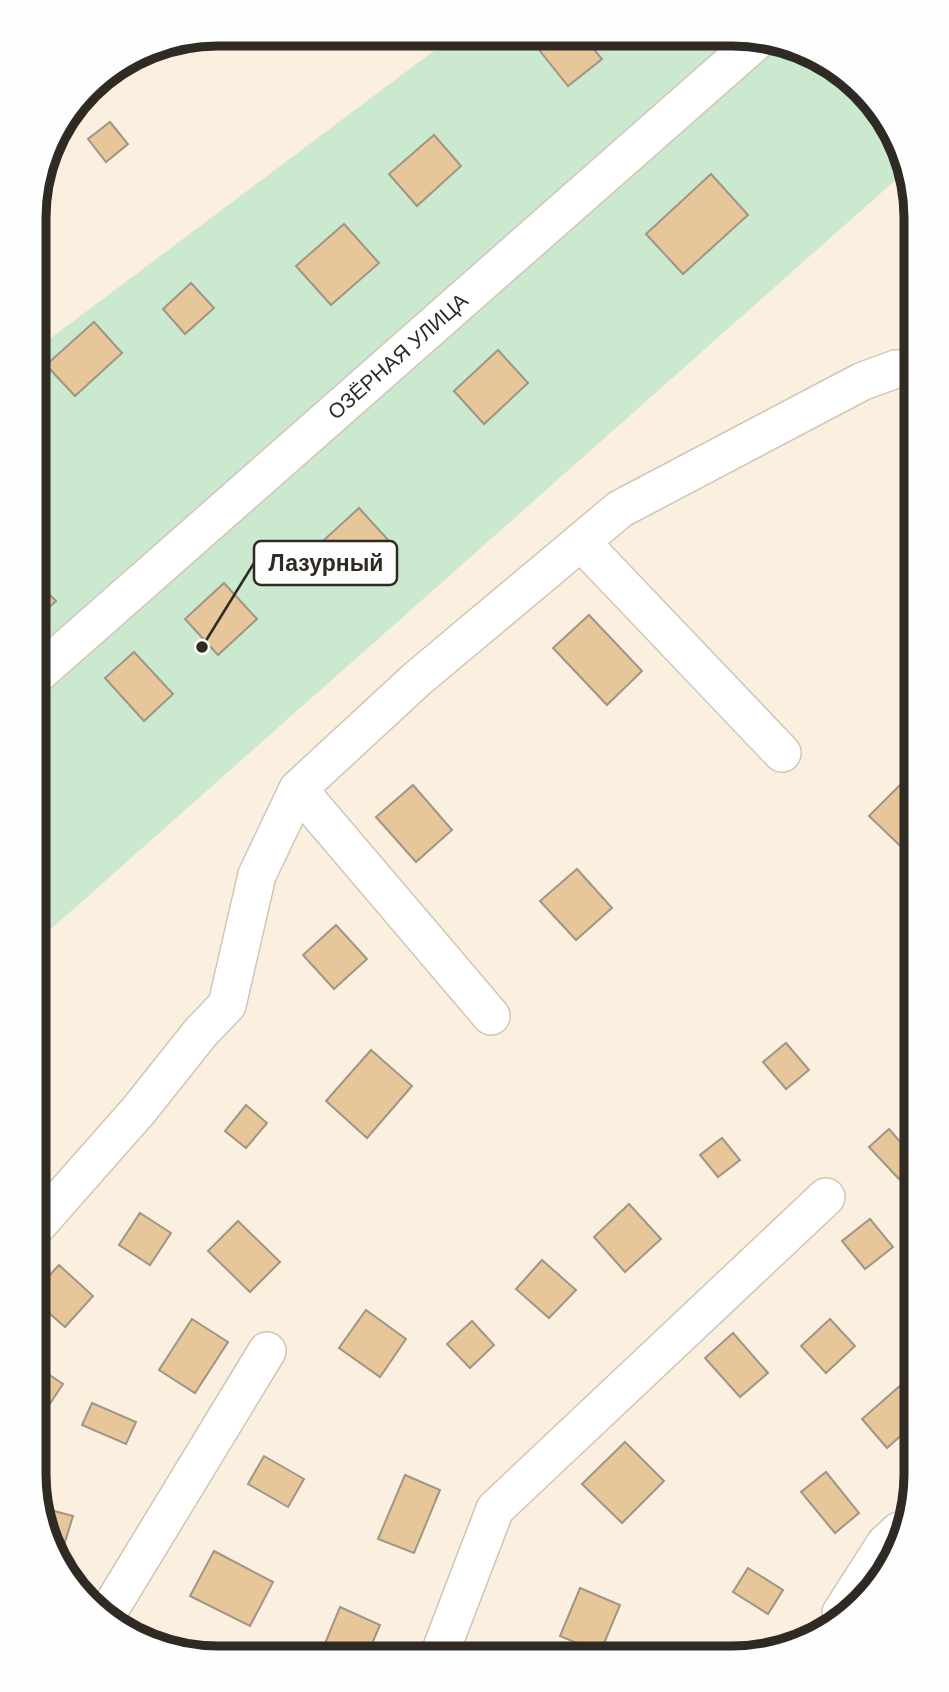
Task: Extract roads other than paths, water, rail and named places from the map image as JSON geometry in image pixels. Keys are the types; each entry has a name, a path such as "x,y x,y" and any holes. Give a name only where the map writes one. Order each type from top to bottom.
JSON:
{"street":[{"name":"ОЗЁРНАЯ УЛИЦА","path":"45,667 750,47"},
{"path":"45,1217 227,1005 257,875 298,789 418,679 620,509 863,381 904,369"},
{"path":"581,542 782,753"},
{"path":"298,789 491,1016"},
{"path":"443,1646 495,1509 827,1197"},
{"path":"110,1609 267,1351"},
{"path":"850,1598 891,1539"}],"place":[{"name":"Лазурный","path":"202,647"}]}
